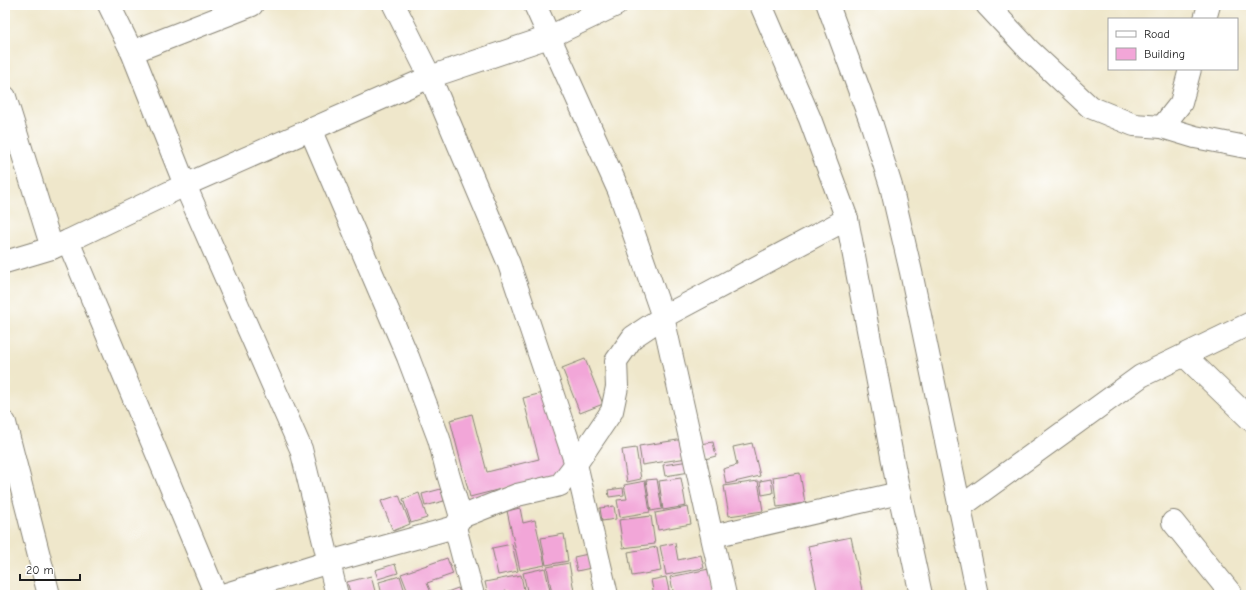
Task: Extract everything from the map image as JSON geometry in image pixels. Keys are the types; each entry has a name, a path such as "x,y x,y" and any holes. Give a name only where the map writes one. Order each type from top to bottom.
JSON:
{"main road":[{"path":"110,5 132,52 185,185 301,448 337,595"},
{"path":"132,52 252,5"},
{"path":"394,5 430,77 509,264 576,464 607,595"},
{"path":"535,5 619,191 663,317 725,595"},
{"path":"5,262 60,244 185,185 430,77 549,37 616,5"},
{"path":"761,5 810,119 847,218 899,493 921,595"},
{"path":"828,5 871,122 891,186 911,272 978,595"},
{"path":"987,5 1028,50 1090,107 1134,125 1162,127 1195,137 1251,148"},
{"path":"1205,18 1209,5"},
{"path":"1162,127 1180,103 1190,70"},
{"path":"5,97 60,244 216,595"},
{"path":"310,129 408,357 440,440 473,595"},
{"path":"223,595 458,522 517,495 560,485 612,411 617,387 616,361 633,337 663,317 847,218"},
{"path":"959,508 1141,376 1251,323"},
{"path":"1185,356 1251,420"},
{"path":"5,423 49,595"},
{"path":"713,536 899,493"},
{"path":"1173,522 1232,595"}],"building":[{"path":"585,359 603,404 580,413 562,368"},
{"path":"546,392 567,472 470,497 450,420 472,414 487,472 539,459 523,398"},
{"path":"684,439 687,458 642,465 639,446"},
{"path":"713,442 716,456 705,459 701,444"},
{"path":"752,443 760,476 726,484 723,469 737,465 733,447"},
{"path":"636,448 641,479 627,482 622,450"},
{"path":"689,461 690,472 665,476 663,465"},
{"path":"800,473 805,503 777,507 773,477"},
{"path":"681,478 686,506 663,510 659,481"},
{"path":"657,479 662,509 651,511 646,480"},
{"path":"771,479 773,493 762,495 760,481"},
{"path":"645,481 650,512 620,517 617,500 627,499 624,485"},
{"path":"758,481 763,511 729,516 724,486"},
{"path":"623,488 624,495 609,497 608,490"},
{"path":"441,489 444,501 425,506 422,494"},
{"path":"419,493 427,518 411,523 403,499"},
{"path":"399,495 410,524 393,531 381,501"},
{"path":"614,506 616,519 602,521 600,508"},
{"path":"688,507 691,524 658,530 655,513"},
{"path":"520,508 523,523 535,520 545,565 520,570 507,511"},
{"path":"651,516 655,544 623,548 619,520"},
{"path":"564,534 568,561 546,565 541,538"},
{"path":"851,537 863,595 818,595 808,546"},
{"path":"675,543 678,560 701,555 704,568 666,575 660,546"},
{"path":"512,544 518,571 498,575 492,548"},
{"path":"657,547 661,571 632,576 628,552"},
{"path":"588,554 591,568 577,571 574,557"},
{"path":"447,558 453,574 427,583 432,595 409,595 401,574"},
{"path":"569,563 574,591 552,594 547,567"},
{"path":"395,564 398,573 378,579 375,570"},
{"path":"545,568 551,595 528,595 523,573"},
{"path":"709,569 714,595 674,595 670,577"},
{"path":"521,575 525,595 507,595 506,591 488,595 485,582"},
{"path":"371,576 376,595 351,595 347,582"},
{"path":"400,576 406,595 382,595 379,582"},
{"path":"666,577 670,595 654,595 651,580"},
{"path":"458,588 461,595 439,595"}]}
